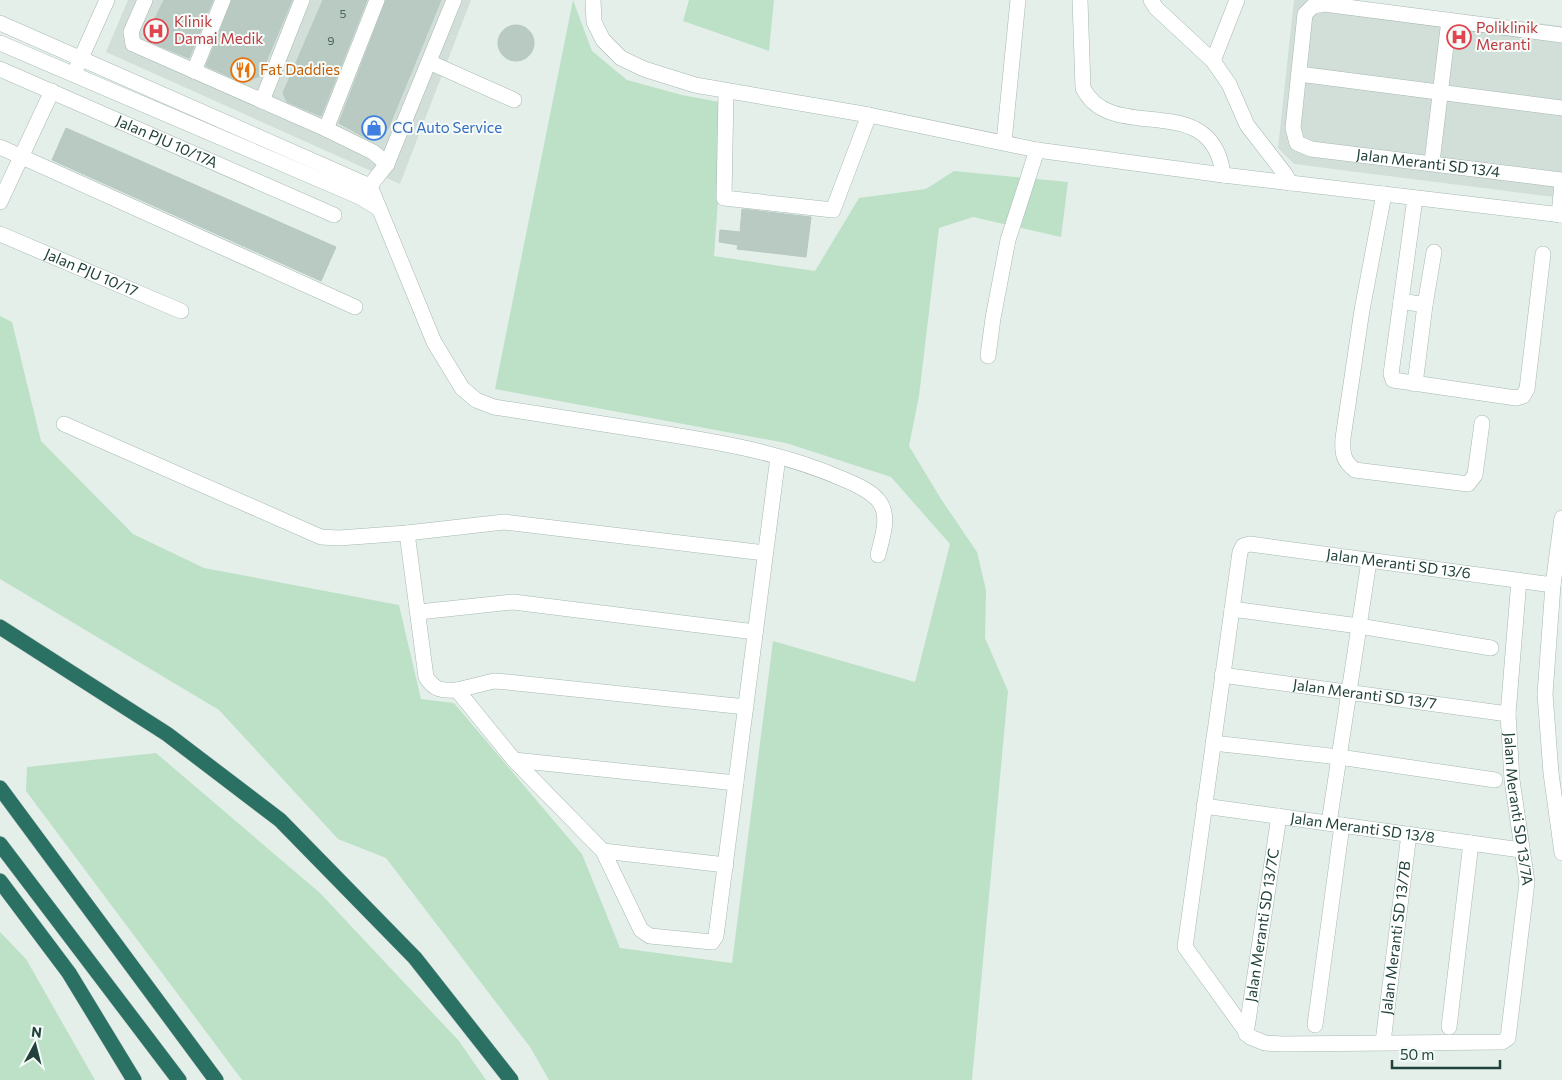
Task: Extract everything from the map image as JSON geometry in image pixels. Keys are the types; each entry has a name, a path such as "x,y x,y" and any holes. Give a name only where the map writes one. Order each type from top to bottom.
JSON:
{"highway":[{"path":"0,627 168,734 280,820 415,958 511,1080"},
{"path":"0,788 216,1080"},
{"path":"0,844 179,1080"},
{"path":"0,881 69,973 134,1080"}],"street":[{"path":"74,75 106,0"},
{"path":"145,0 131,32 133,44 326,129 372,152 387,164"},
{"path":"194,72 223,0"},
{"path":"262,101 302,0"},
{"path":"326,129 378,0"},
{"path":"365,192 387,164 454,0"},
{"path":"593,0 594,22 603,40 621,58 644,70 726,92 869,115 1038,150 1290,184 1560,215 1562,181"},
{"path":"1004,142 1018,0"},
{"path":"1080,0 1083,88 1088,98 1100,108 1113,112 1191,126 1205,133 1212,140 1221,160 1223,175"},
{"path":"1151,0 1156,8 1213,62 1228,84 1247,125 1285,174 1290,184"},
{"path":"1213,62 1237,0"},
{"path":"1562,36 1324,4 1313,6 1305,14 1299,74 1562,108"},
{"path":"1432,162 1442,92 1449,20"},
{"path":"0,23 81,58 365,192 378,208 434,342 462,388 476,400 494,407 706,440 778,456 828,472 863,488 878,500 883,508 885,522 878,555"},
{"path":"0,43 74,75 365,192"},
{"path":"429,62 514,100"},
{"name":"Jalan PJU 10/17A","path":"0,69 334,214"},
{"name":"Jalan Meranti SD 13/4","path":"1299,74 1293,128 1297,143 1311,148 1432,162 1562,181"},
{"path":"0,202 52,91"},
{"path":"726,92 724,198 833,210 869,115"},
{"path":"0,147 355,307"},
{"path":"988,356 993,318 1008,240 1038,150"},
{"path":"1384,194 1362,310 1343,438 1342,449 1346,463 1355,470 1468,484 1476,475 1482,423"},
{"path":"1415,198 1391,374 1393,380 1516,398 1524,396 1543,254"},
{"name":"Jalan PJU 10/17","path":"0,234 181,311"},
{"path":"1415,384 1434,252"},
{"path":"1400,302 1425,305"},
{"path":"64,424 321,537 338,538 407,533 504,522 765,553"},
{"path":"457,690 514,760 603,851 645,934 712,942 716,936 726,865 778,456"},
{"path":"1562,518 1553,584 1545,694 1551,772 1562,853"},
{"path":"407,533 419,612 426,677 432,686 443,691 494,682 507,682 746,707"},
{"name":"Jalan Meranti SD 13/6","path":"1232,609 1240,552 1243,546 1250,544 1553,584"},
{"path":"1314,1026 1336,824 1339,757 1369,561"},
{"name":"Jalan Meranti SD 13/7A","path":"1383,1042 1502,1042 1508,1038 1527,882 1512,780 1508,714 1519,580"},
{"path":"419,612 513,602 755,632"},
{"path":"1383,1042 1266,1043 1246,1034 1185,947 1232,609 1359,626 1491,648"},
{"name":"Jalan Meranti SD 13/7","path":"1222,675 1508,714"},
{"path":"1213,743 1339,757 1495,780"},
{"path":"514,760 736,782"},
{"name":"Jalan Meranti SD 13/8","path":"1204,806 1521,850"},
{"name":"Jalan Meranti SD 13/7C","path":"1246,1034 1279,816"},
{"name":"Jalan Meranti SD 13/7B","path":"1383,1042 1408,834"},
{"path":"1449,1027 1470,843"},
{"path":"603,851 726,865"}],"shaded area":[{"path":"128,0 471,0 400,184 106,52"},
{"path":"1294,0 1337,0 1562,26 1562,198 1294,164 1278,148"}],"green space":[{"path":"573,0 592,51 627,80 682,95 725,103 714,256 815,271 859,198 926,189 954,171 1068,182 1061,237 973,217 939,228 919,396 909,446 941,499 977,552 986,590 985,638 1008,691 972,1080 549,1080 530,1047 386,858 338,839 219,710 0,579 0,316 12,322 41,441 133,534 204,568 399,605 421,699 454,703 582,854 620,948 732,963 773,641 915,682 950,544 891,477 786,443 495,389"},
{"path":"689,0 774,0 769,51 683,21"},
{"path":"156,753 320,893 459,1041 486,1080 242,1080 26,791 27,767"},
{"path":"0,932 26,959 95,1080 0,1080"}],"building":[{"path":"164,0 213,0 189,58 155,44 149,31"},
{"path":"232,0 292,0 260,76 244,83 206,66"},
{"path":"323,0 367,0 321,116 287,102 283,93"},
{"path":"386,0 441,0 388,129 366,138 339,123"},
{"path":"516,25 523,26 529,30 533,36 533,50 529,56 523,60 516,61 509,60 503,56 499,50 498,43 499,36 503,30 509,26"},
{"path":"66,128 336,247 321,281 52,160"},
{"path":"742,209 811,217 806,257 737,249 738,245 719,242 720,230 740,232"}],"place":[{"name":"Klinik Damai Medik","path":"156,31"},
{"name":"Poliklinik Meranti","path":"1459,37"},
{"name":"Fat Daddies","path":"243,70"},
{"name":"CG Auto Service","path":"374,128"}]}
